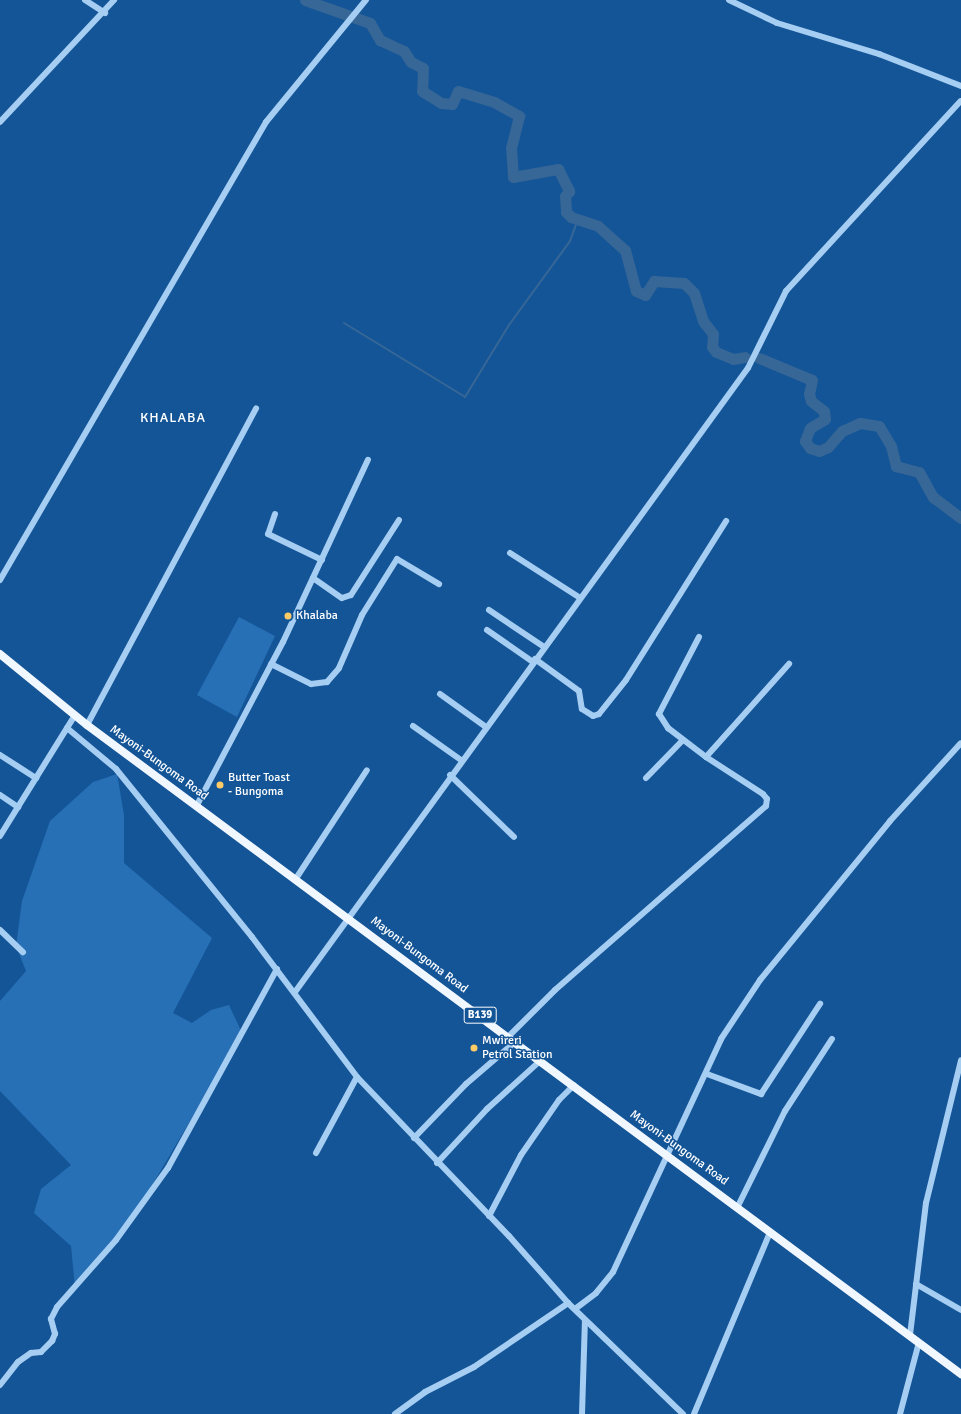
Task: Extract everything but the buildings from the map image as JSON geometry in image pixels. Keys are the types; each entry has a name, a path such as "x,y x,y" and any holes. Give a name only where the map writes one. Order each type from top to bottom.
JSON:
{"main road":[{"name":"Mayoni-Bungoma Road","path":"0,654 87,725 197,805 295,880 350,918 540,1061 667,1153 770,1232 961,1374"}],"street":[{"path":"85,0 105,13"},
{"path":"0,122 105,13 114,0"},
{"path":"0,580 266,122 353,19 366,0"},
{"path":"729,0 777,23 879,54 961,86"},
{"path":"295,992 350,918 450,775 748,368 786,291 799,273 961,101"},
{"path":"87,725 256,408"},
{"path":"197,805 322,560 368,460"},
{"path":"275,514 268,534 322,560"},
{"path":"313,578 342,598 351,595 399,520"},
{"path":"487,630 580,691 582,709 592,716 599,714 626,680 726,521"},
{"path":"510,553 580,598"},
{"path":"270,664 311,684 327,682 339,668 362,615 397,559 439,584"},
{"path":"489,610 544,647"},
{"path":"414,1138 512,1039 555,990 766,806 768,799 763,794 706,757 683,740 663,723 659,714 699,636"},
{"path":"706,757 789,664"},
{"path":"440,694 486,727"},
{"path":"1,833 75,715"},
{"path":"413,726 461,760"},
{"path":"67,728 116,769 295,992 357,1077 437,1163 489,1216 568,1303 681,1414"},
{"path":"646,778 683,740"},
{"path":"575,1309 596,1293 613,1272 667,1153 707,1074 730,1023 784,947 961,743"},
{"path":"0,755 36,778"},
{"path":"295,880 367,770"},
{"path":"450,775 514,837"},
{"path":"0,795 18,807"},
{"path":"0,930 23,952"},
{"path":"0,1385 18,1362 31,1353 41,1352 52,1341 56,1334 51,1319 57,1307 116,1240 168,1168 277,969"},
{"path":"707,1074 761,1094 820,1004"},
{"path":"738,1206 785,1111 832,1039"},
{"path":"910,1335 926,1203 961,1060"},
{"path":"437,1163 540,1061"},
{"path":"316,1153 357,1077"},
{"path":"489,1216 521,1155 559,1100 574,1085"},
{"path":"694,1414 770,1232"},
{"path":"916,1284 961,1310"},
{"path":"395,1414 425,1392 474,1367 568,1303"},
{"path":"582,1414 585,1320"},
{"path":"900,1414 919,1342"}],"shaded area":[{"path":"239,617 275,636 237,717 197,695"},
{"path":"117,774 124,815 124,863 212,938 173,1013 192,1023 211,1010 229,1005 242,1033 138,1209 75,1287 71,1246 34,1213 41,1189 71,1165 0,1091 0,1001 26,971 16,946 22,901 50,821 93,782"}],"waterway":[{"path":"305,0 370,23 380,40 404,51 411,62 423,68 422,91 441,103 452,104 458,91 494,102 519,116 511,147 513,177 558,169 569,191 565,196 566,212 571,217 598,226 625,250 636,291 645,295 654,281 684,283 694,293 703,321 713,334 712,347 716,352 733,359 745,357"},
{"path":"344,323 465,397 509,325 570,241 578,219"},
{"path":"759,358 812,380 809,394 811,401 824,411 825,419 810,428 805,441 810,448 819,451 828,447 842,431 860,423 879,426 891,446 896,466 919,472 933,497 961,518"}],"place":[{"name":"Khalaba","path":"288,616"},
{"name":"Butter Toast - Bungoma","path":"220,785"},
{"name":"Mwireri Petrol Station","path":"474,1048"}],"district":[{"name":"KHALABA","path":"173,418"}]}
